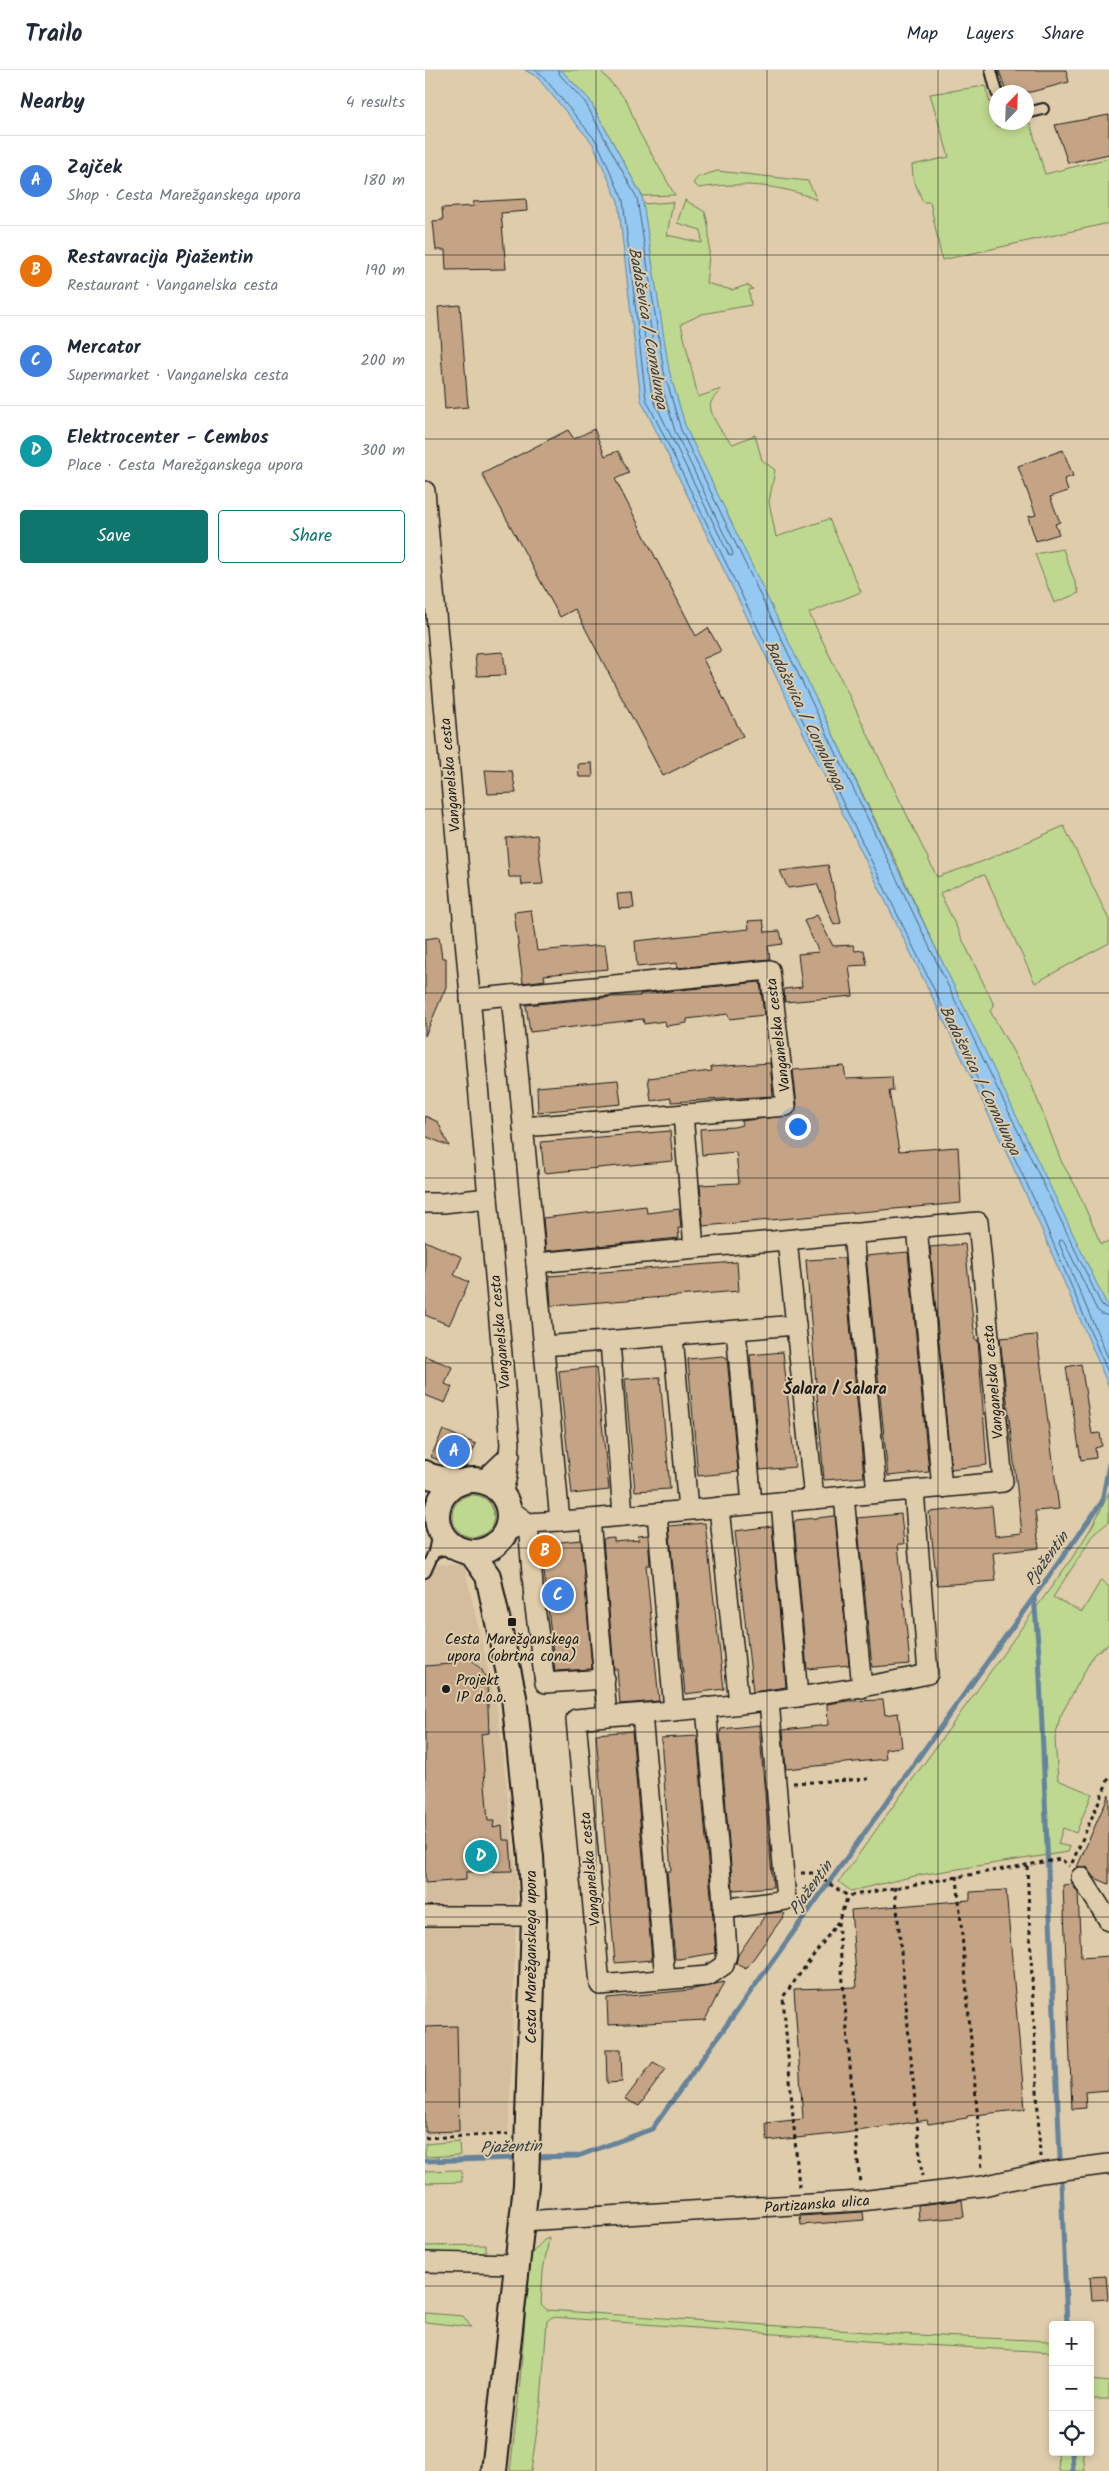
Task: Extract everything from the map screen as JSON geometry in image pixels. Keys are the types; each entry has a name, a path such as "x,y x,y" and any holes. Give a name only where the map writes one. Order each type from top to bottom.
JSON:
{"street":[{"name":"Vanganelska cesta","path":"425,490 510,1455 499,1512 528,1523 1003,1482 978,1222 536,1264"},
{"name":"Vanganelska cesta","path":"470,999 770,970 786,1106 523,1127"},
{"path":"511,995 560,1521"},
{"path":"683,1114 694,1248"},
{"path":"425,1202 443,1204 488,1198"},
{"path":"917,1227 942,1488"},
{"path":"853,1233 877,1493"},
{"path":"787,1240 814,1499"},
{"path":"544,1346 796,1325"},
{"path":"736,1330 752,1504"},
{"path":"673,1336 688,1510"},
{"path":"610,1341 623,1516"},
{"path":"433,1501 459,1483 471,1480 499,1512 484,1550 453,1550 433,1524 438,1510 433,1501 427,1475 459,1483"},
{"name":"Vanganelska cesta","path":"706,1707 727,1954 724,1965 708,1976 600,1986 576,1719 769,1701 862,1688 928,1674 914,1490"},
{"path":"845,1496 862,1688"},
{"path":"781,1502 798,1697"},
{"path":"719,1507 739,1704"},
{"name":"Cesta Marežganskega upora","path":"495,2471 526,2185 529,2137 534,1916 531,1857 514,1697 488,1576 499,1512"},
{"path":"657,1513 674,1711"},
{"path":"590,1519 607,1716"},
{"path":"528,1523 534,1598 545,1683 605,1679"},
{"name":"Cesta Marežganskega upora","path":"453,1550 488,1576"},
{"path":"723,1909 786,1900 769,1701"},
{"path":"642,1714 665,1979"},
{"path":"1076,1872 1109,1921"},
{"path":"425,1916 534,1916"},
{"name":"Partizanska ulica","path":"522,2221 861,2201 983,2186 1041,2172 1109,2164"},
{"path":"425,2262 517,2264"}],"lane":[{"path":"991,70 995,85"},
{"path":"1034,111 1043,109"},
{"path":"425,1572 453,1550"}],"path":[{"path":"433,1501 433,1524"},
{"path":"1076,1872 1109,1778"},
{"path":"775,1785 868,1779"},
{"path":"813,1873 848,1896 1061,1859"},
{"path":"1027,1866 1041,2172"},
{"path":"957,1876 983,2186"},
{"path":"895,1888 923,2194"},
{"path":"800,2206 783,1998 837,1922 848,1896"},
{"path":"837,1922 861,2201"},
{"path":"425,2138 529,2137"}],"shaded area":[{"path":"425,1556 427,1564 464,1565 498,1713 517,1879 509,2131 425,2135"}],"green space":[{"path":"561,70 600,70 627,101 639,132 675,195 642,196 589,99"},
{"path":"985,86 989,100 989,130 1032,130 1045,174 1109,158 1109,223 942,260 930,202 923,202 913,178 912,165 949,157 930,94"},
{"path":"717,171 808,181 817,200 775,188 729,185 699,188 693,183 698,177"},
{"path":"685,200 705,212 709,229 706,283 732,290 747,285 753,289 749,290 751,305 702,314 681,324 698,397 721,389 712,400 710,407 721,431 733,444 755,435 762,460 775,470 769,502 776,537 829,519 861,592 809,613 937,877 981,862 1064,826 1109,920 1109,943 1035,983 985,875 975,877 940,893 994,1005 990,1011 1031,1083 1062,1163 1075,1185 1101,1244 1109,1241 1109,1324 895,860 690,444 666,376 651,255 642,204 673,202 667,235 702,243 701,230 677,223"},
{"path":"1063,549 1079,593 1054,603 1035,554"},
{"path":"1109,1492 1109,1522 1095,1533 1053,1597 1082,1612 1101,1580 1109,1587 1109,1644 1094,1654 1060,1717 1055,1739 1058,1780 1092,1794 1076,1833 1063,1828 1058,1844 1070,1847 1068,1852 919,1875 851,1891 839,1882 1071,1560 1092,1527"},
{"path":"469,1495 477,1495 488,1501 494,1516 488,1531 477,1537 469,1537 458,1531 452,1520 452,1512 458,1501"},
{"path":"459,2141 460,2155 425,2157 425,2144"},
{"path":"461,2170 462,2182 425,2183 425,2171"},
{"path":"549,2238 543,2271 541,2304 547,2310 896,2334 1049,2341 1049,2352 906,2344 552,2317 547,2321 541,2402 531,2471 510,2471 519,2393 530,2255 544,2240"},
{"path":"486,2245 486,2256 425,2255 425,2246"},
{"path":"425,2313 463,2316 471,2327 425,2322"},
{"path":"1094,2380 1109,2382 1109,2399 1094,2399"},
{"path":"1058,2456 1083,2456 1085,2471 1059,2471"}],"water":[{"name":"Badaševica / Cornalunga","path":"525,70 561,70 589,99 642,196 669,370 686,428 1109,1309 1109,1387 1035,1214 962,1058 641,400 618,201 593,144 537,77"}],"building":[{"path":"999,70 1066,70 1069,82 1034,91 1034,85 1004,85"},
{"path":"1109,115 1109,154 1068,163 1055,125"},
{"path":"526,199 527,211 501,213 506,269 446,270 445,250 436,250 433,221 443,220 442,208 474,206 473,202"},
{"path":"460,305 468,407 445,409 438,307"},
{"path":"594,429 605,456 618,451 629,473 615,479 696,636 708,628 721,651 703,659 743,736 663,776 575,609 560,617 482,474 568,430 574,439"},
{"path":"1063,450 1073,476 1064,479 1068,491 1050,497 1060,522 1055,524 1059,534 1036,541 1028,517 1036,515 1018,466"},
{"path":"503,652 506,675 477,676 475,654"},
{"path":"592,763 593,777 579,777 578,764"},
{"path":"485,770 512,771 516,793 488,794"},
{"path":"537,835 543,884 522,885 521,877 509,877 506,838"},
{"path":"828,865 841,923 834,925 817,884 788,888 780,871"},
{"path":"632,893 634,908 619,909 617,894"},
{"path":"531,910 537,951 605,945 608,969 544,975 545,980 523,983 514,912"},
{"path":"817,915 833,946 853,945 855,951 864,950 867,965 849,966 853,996 785,1002 784,989 802,987 798,954 819,952 804,921"},
{"path":"763,920 765,932 780,931 783,944 768,946 770,959 677,968 677,963 637,967 635,941 749,929 748,921"},
{"path":"439,937 442,958 446,958 446,987 425,1036 425,939"},
{"path":"760,982 764,1015 729,1019 728,1014 687,1019 687,1023 666,1026 665,1021 644,1024 643,1019 530,1032 526,1005 640,996 640,994"},
{"path":"770,1063 773,1096 671,1102 671,1098 651,1101 648,1078 712,1071 711,1067"},
{"path":"844,1066 846,1079 892,1077 893,1091 889,1091 899,1151 958,1147 961,1203 703,1226 700,1185 739,1183 736,1152 702,1155 700,1129 734,1127 742,1125 741,1121 792,1115 797,1105 793,1070"},
{"path":"618,1080 621,1104 538,1112 537,1087"},
{"path":"425,1116 438,1122 449,1146 425,1136"},
{"path":"670,1131 673,1161 544,1173 541,1142"},
{"path":"646,1206 647,1213 679,1209 681,1228 678,1228 679,1238 546,1251 543,1218"},
{"path":"425,1241 462,1257 454,1275 469,1282 449,1325 425,1315"},
{"path":"965,1244 975,1340 978,1340 987,1465 951,1469 930,1247"},
{"path":"908,1252 929,1472 888,1476 866,1256"},
{"path":"844,1258 864,1477 824,1480 806,1260"},
{"path":"737,1262 739,1291 551,1306 549,1276"},
{"path":"1037,1335 1059,1509 1035,1511 1039,1548 993,1553 996,1581 937,1585 929,1512 992,1506 995,1536 1022,1533 1000,1338"},
{"path":"783,1352 795,1467 760,1470 750,1355"},
{"path":"425,1356 452,1367 445,1384 452,1387 445,1403 425,1395"},
{"path":"723,1356 727,1358 738,1472 698,1476 688,1359"},
{"path":"1081,1364 1092,1434 1100,1433 1102,1446 1095,1448 1096,1458 1081,1460 1066,1367"},
{"path":"596,1367 609,1490 572,1494 559,1371"},
{"path":"660,1377 670,1489 635,1491 625,1379"},
{"path":"443,1430 476,1444 464,1470 431,1457"},
{"path":"901,1514 904,1544 898,1544 910,1664 872,1667 857,1518"},
{"path":"835,1516 849,1665 807,1669 794,1523 796,1520"},
{"path":"705,1523 724,1689 685,1694 669,1526"},
{"path":"772,1526 786,1687 753,1692 735,1531"},
{"path":"648,1535 650,1565 646,1565 659,1701 620,1704 617,1669 614,1669 603,1539 614,1538 614,1542 639,1540 638,1536"},
{"path":"581,1540 592,1669 555,1671 541,1544"},
{"path":"461,1655 468,1657 482,1670 487,1681 489,1733 481,1734 488,1821 494,1821 493,1828 502,1826 503,1840 510,1840 512,1871 466,1872 466,1880 425,1883 425,1666 451,1664 454,1658"},
{"path":"883,1700 885,1715 898,1713 902,1747 885,1749 886,1759 786,1769 783,1730 828,1725 827,1704"},
{"path":"759,1725 773,1887 733,1890 720,1734 721,1729"},
{"path":"632,1731 652,1960 615,1963 596,1734"},
{"path":"697,1736 716,1953 675,1959 667,1871 671,1871 661,1738"},
{"path":"1109,1794 1109,1884 1095,1878 1087,1867 1077,1867"},
{"path":"1072,1884 1078,1893 1081,1958 1109,1956 1109,2090 1085,2092 1086,2108 1072,2109 1063,1885"},
{"path":"1006,1890 1025,2109 967,2116 967,2118 928,2124 927,2120 845,2133 767,2141 766,2123 803,2119 794,1989 857,1987 851,1910 970,1900 970,1892"},
{"path":"781,1912 785,1914 746,1969 736,1964 738,1955 766,1914"},
{"path":"724,1982 705,2020 608,2025 607,1998 690,1990"},
{"path":"457,2026 459,2131 425,2132 425,2027"},
{"path":"606,2049 621,2049 622,2082 607,2083"},
{"path":"653,2062 666,2069 639,2106 625,2099"},
{"path":"962,2200 964,2217 919,2221 918,2205"},
{"path":"863,2212 864,2220 801,2225 800,2216"},
{"path":"1106,2276 1108,2299 1092,2300 1090,2277"}],"waterway":[{"name":"Pjažentin","path":"533,2157 578,2156 652,2129 1102,1502 1109,1464"},
{"path":"1034,1597 1039,1654 1067,2321"},
{"name":"Pjažentin","path":"425,2161 519,2158"},
{"path":"1072,2456 1073,2471"}],"place":[{"name":"Zajček","path":"454,1451"},
{"name":"Restavracija Pjažentin","path":"545,1551"},
{"name":"Mercator","path":"558,1595"},
{"name":"Cesta Marežganskega upora (obrtna cona)","path":"512,1622"},
{"name":"Projekt IP d.o.o.","path":"446,1689"},
{"name":"Elektrocenter - Cembos","path":"481,1856"}],"district":[{"name":"Šalara / Salara","path":"835,1388"}]}
